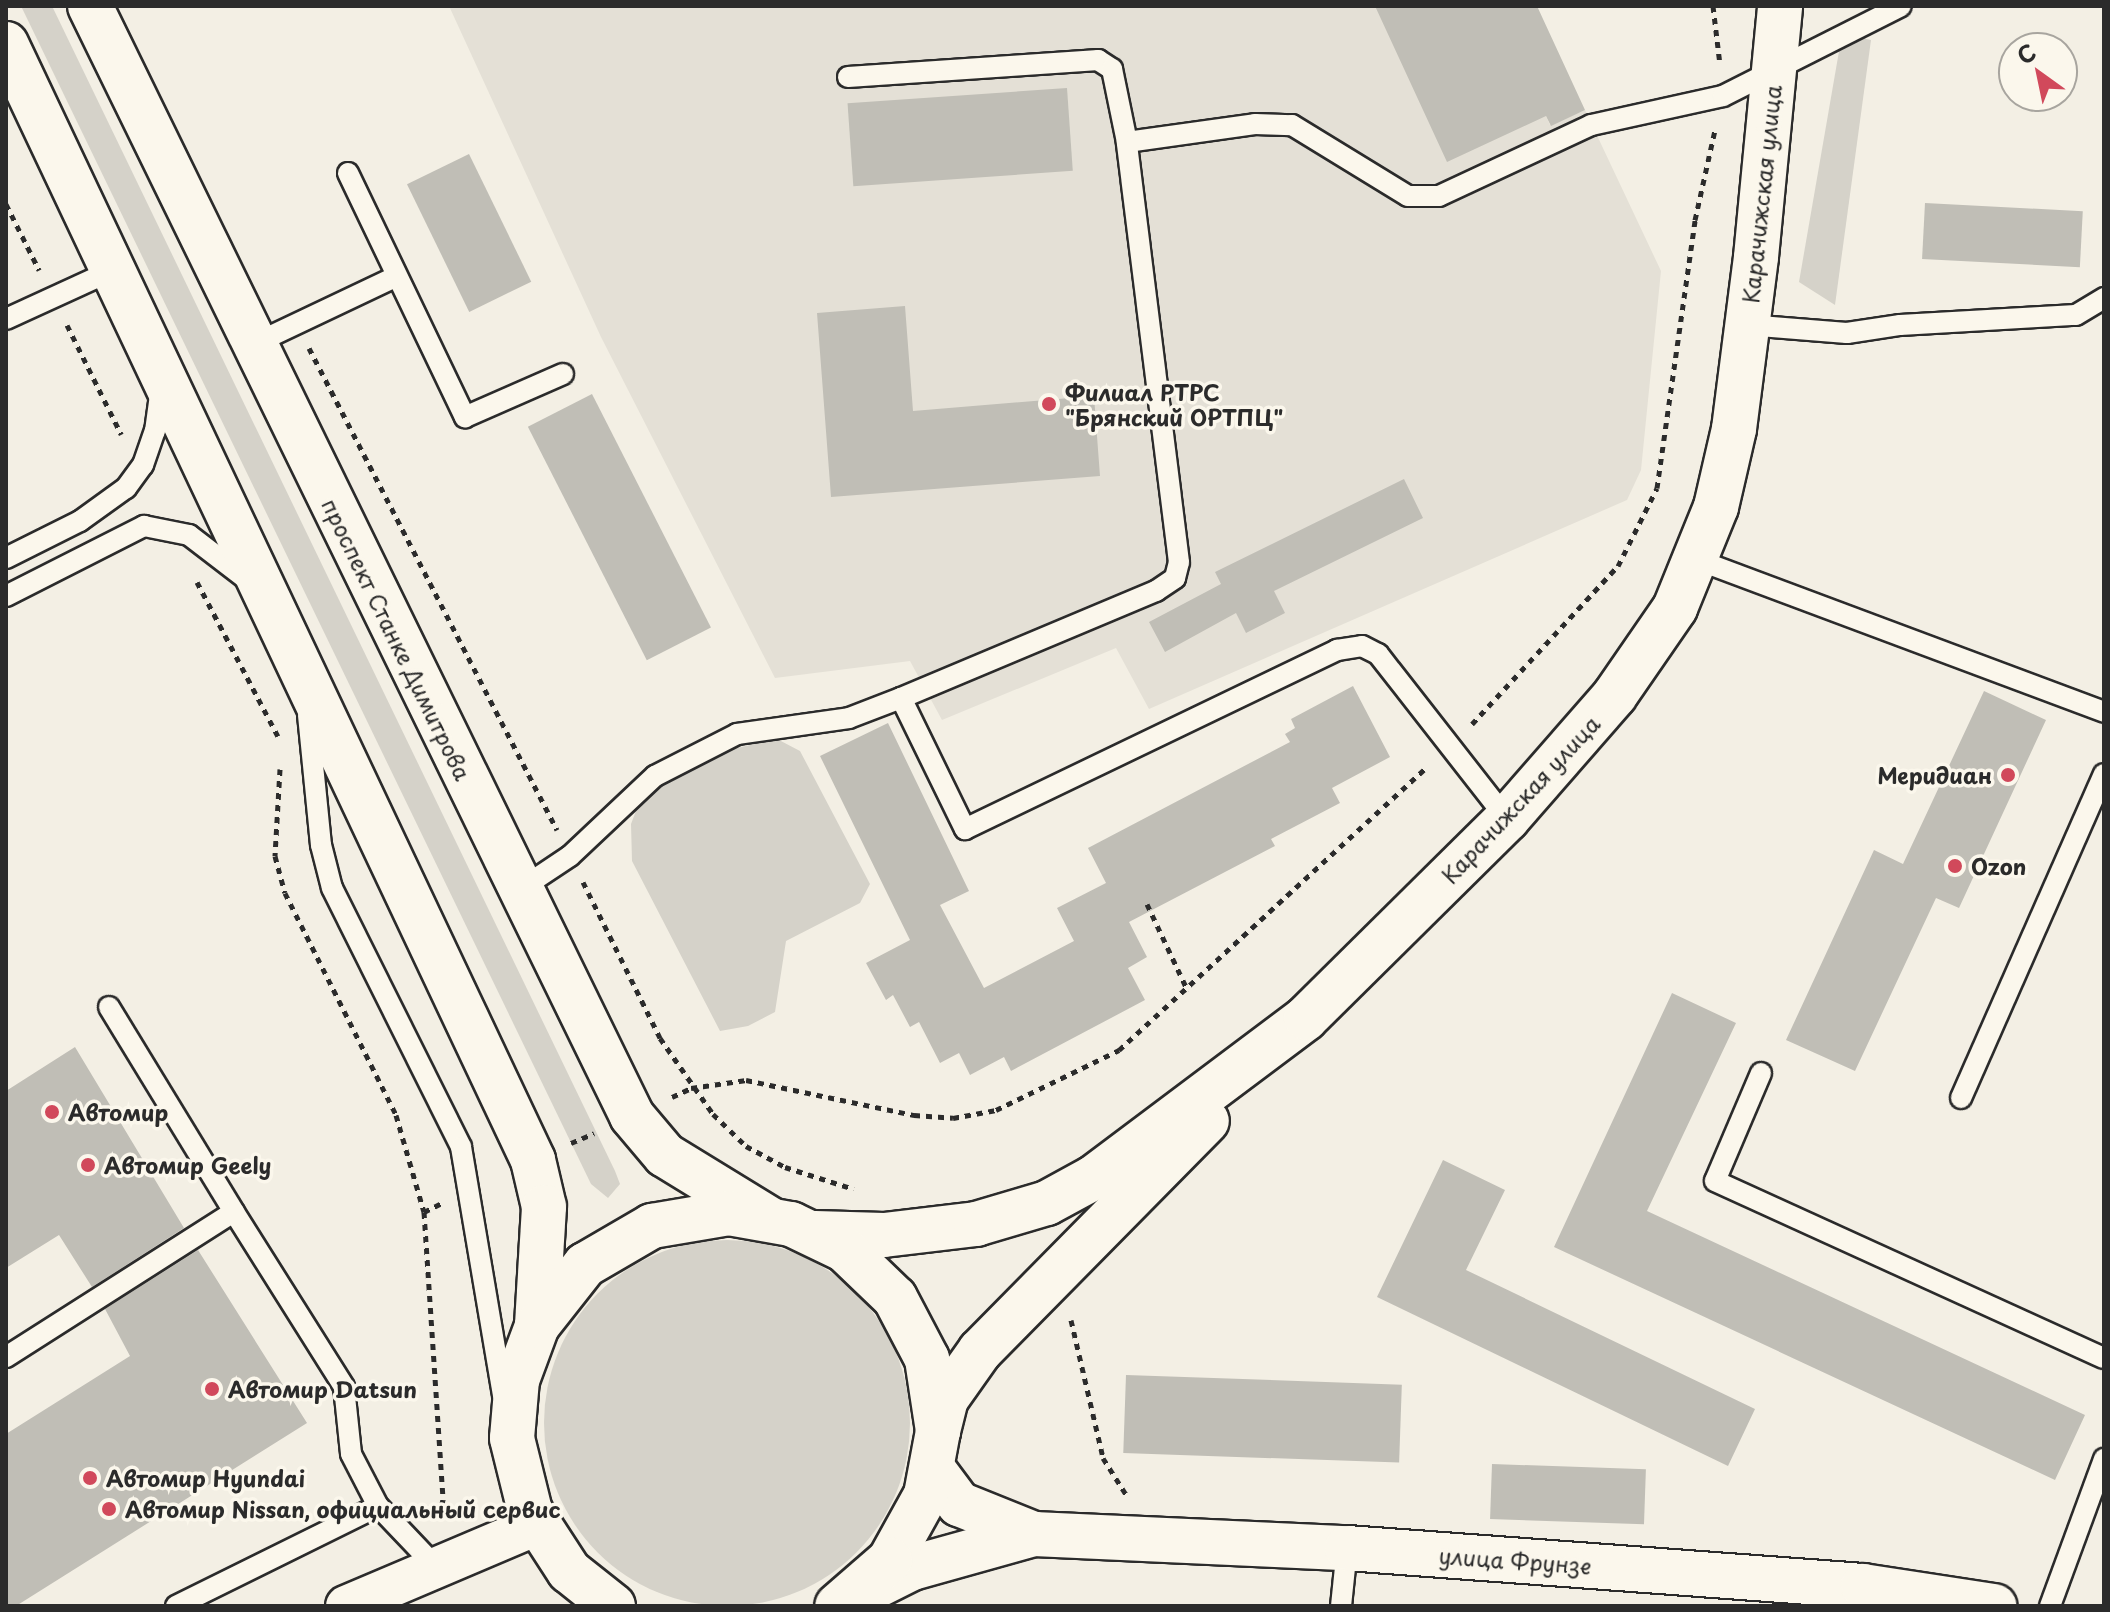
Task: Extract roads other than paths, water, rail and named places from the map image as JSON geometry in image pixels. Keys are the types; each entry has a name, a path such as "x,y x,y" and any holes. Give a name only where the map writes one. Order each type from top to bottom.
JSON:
{"main road":[{"name":"проспект Станке Димитрова","path":"90,6 632,1116 665,1155 768,1218"},
{"name":"Карачижская улица","path":"815,1233 931,1232 1047,1203 1138,1146 1306,1018 1507,819 1624,682 1675,608 1698,560 1734,429 1780,6"},
{"path":"6,44 163,369 533,1160 544,1207 537,1326 517,1380 512,1438 518,1475 537,1525 576,1589 613,1606"},
{"path":"838,1606 890,1560 911,1529 935,1450 946,1399 980,1351 1306,1018"},
{"path":"537,1326 585,1265 652,1226 729,1213 768,1218 815,1233 872,1272 914,1327 932,1382 935,1450 959,1504 1034,1534"},
{"path":"838,1606 912,1568 1034,1534"},
{"name":"улица Фрунзе","path":"1034,1534 1347,1548 1994,1606"}],"street":[{"path":"346,1606 429,1560 537,1525"}],"lane":[{"path":"1127,142 1255,124 1292,125 1408,196 1439,196 1591,125 1723,96 1901,6"},
{"path":"519,890 570,856 655,776 692,753 737,734 849,718 1156,591 1175,578 1179,562 1127,142 1112,69 1098,60 848,77"},
{"path":"348,173 465,417 563,374"},
{"path":"6,319 115,269"},
{"path":"254,344 397,276"},
{"path":"1747,325 1847,333 1900,325 2076,315 2104,298"},
{"path":"6,558 80,521 140,471 155,431 163,369"},
{"path":"6,596 144,526 189,535 226,560 272,604"},
{"path":"1698,560 2104,712"},
{"path":"901,698 965,829 1337,650 1362,646 1378,654 1507,819"},
{"path":"304,672 321,845 332,888 461,1147 488,1327 512,1438"},
{"path":"1961,1098 2104,774"},
{"path":"109,1007 344,1387 351,1454 378,1506 429,1560"},
{"path":"1761,1073 1715,1181 2104,1358"},
{"path":"6,1357 234,1212"},
{"path":"2050,1606 2104,1459"},
{"path":"176,1606 378,1506"},
{"path":"1341,1606 1347,1548"}],"place":[{"name":"Филиал РТРС \"Брянский ОРТПЦ\"","path":"1049,404"},
{"name":"Меридиан","path":"2008,775"},
{"name":"Ozon","path":"1955,866"},
{"name":"Автомир","path":"52,1112"},
{"name":"Автомир Geely","path":"88,1165"},
{"name":"Автомир Datsun","path":"212,1389"},
{"name":"Автомир Hyundai","path":"90,1478"},
{"name":"Автомир Nissan, официальный сервис","path":"109,1509"}]}
